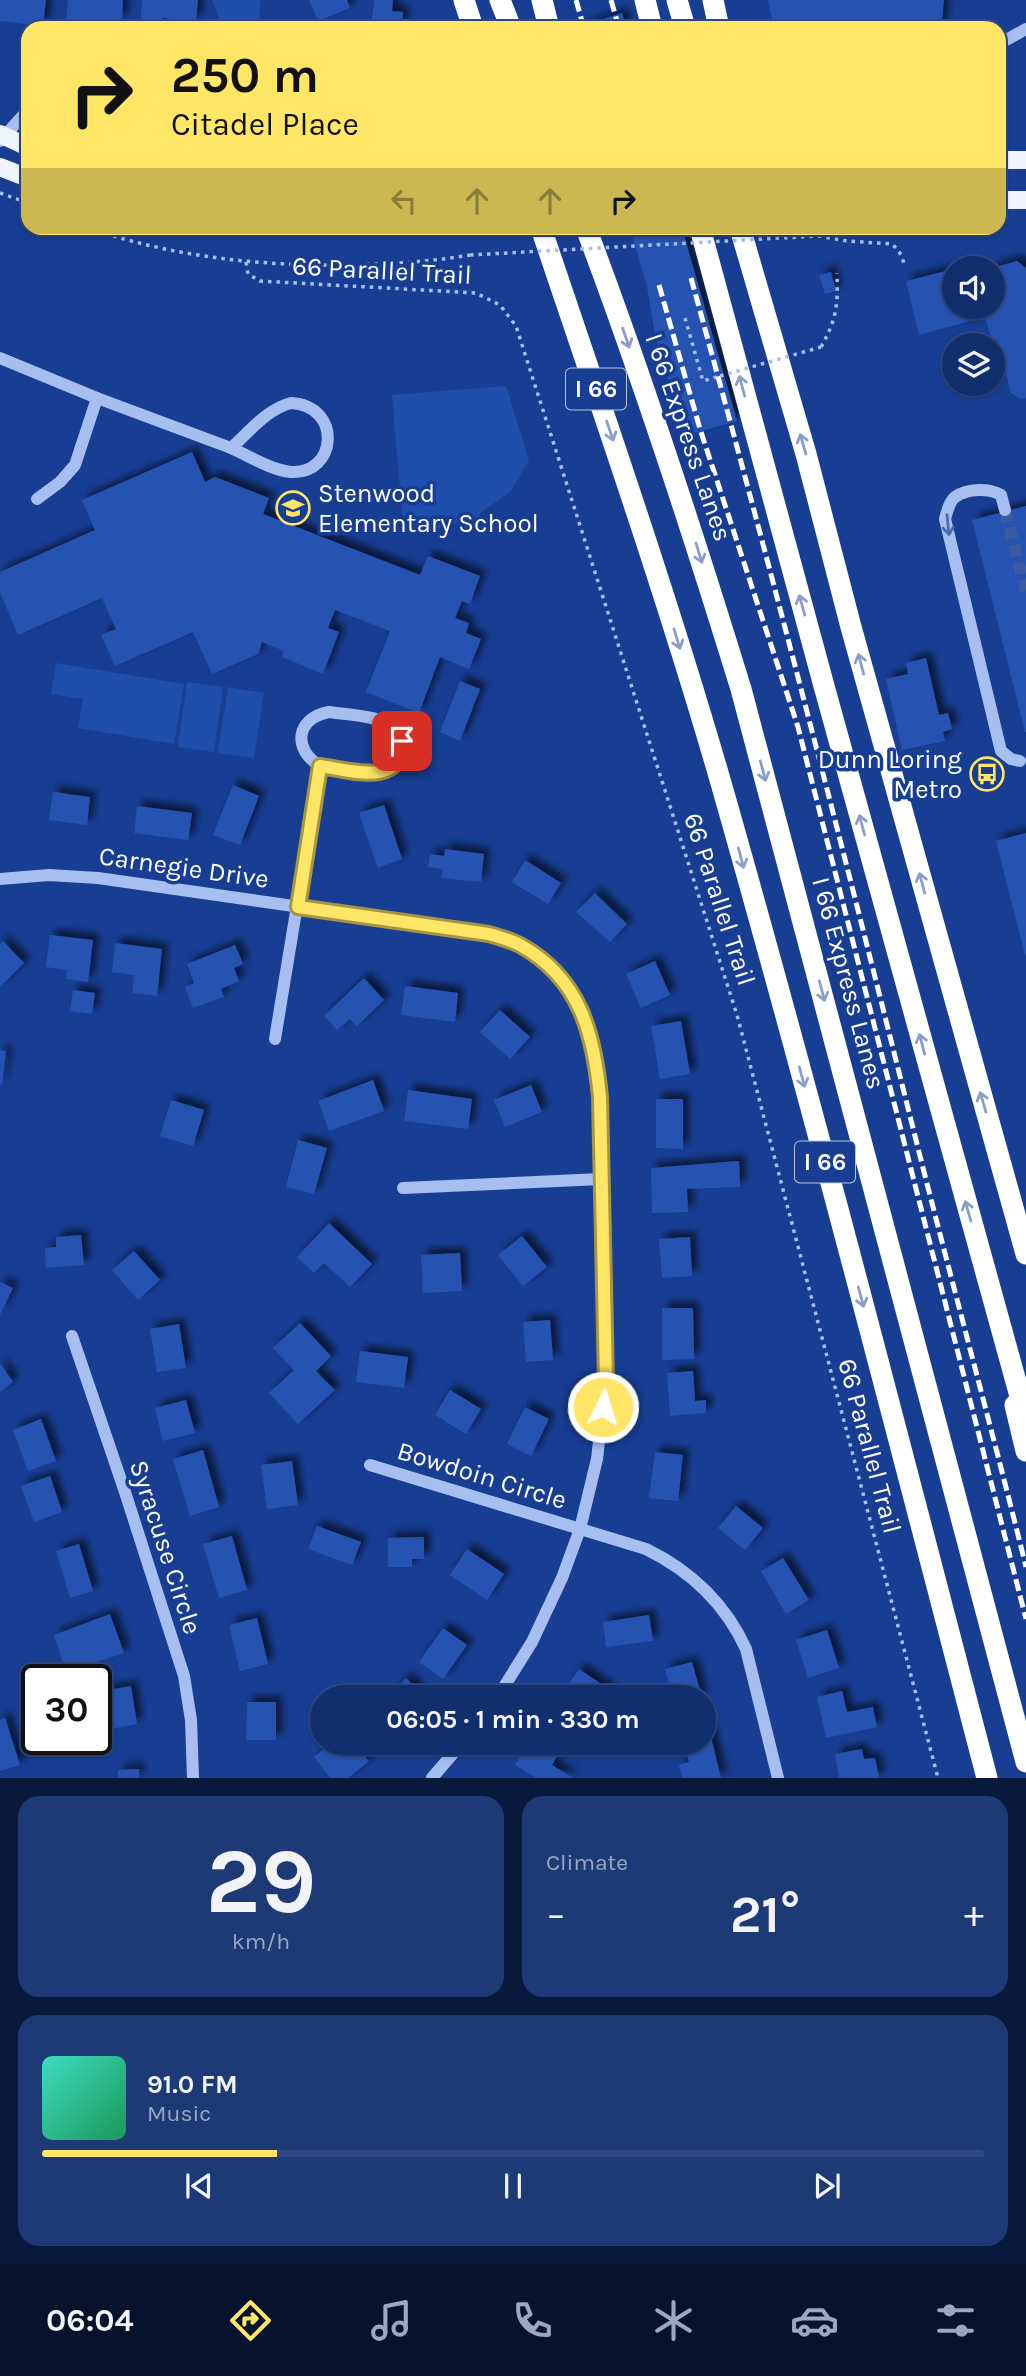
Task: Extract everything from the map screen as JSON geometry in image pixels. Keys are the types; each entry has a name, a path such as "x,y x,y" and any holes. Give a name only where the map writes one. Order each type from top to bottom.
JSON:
{"highway":[{"path":"464,0 471,21"},
{"path":"500,0 508,21"},
{"path":"542,0 547,21"},
{"path":"645,0 650,21"},
{"path":"677,0 683,21"},
{"path":"713,0 718,21"},
{"name":"I 66","path":"543,235 650,551 720,780 822,1147 987,1777"},
{"name":"I 66 Express Lanes","path":"589,235 696,541 741,689 1026,1762"},
{"path":"599,235 616,307"},
{"name":"I 66 Express Lanes","path":"703,235 1026,1418"},
{"path":"742,235 806,454 851,627 1026,1254"},
{"path":"981,1258 1026,1451"}],"main road":[{"path":"1,137 21,144"},
{"path":"1006,160 1026,160"},
{"path":"0,167 21,175"},
{"path":"1006,200 1026,200"}],"street":[{"path":"1006,40 1026,29"},
{"path":"1,137 21,117"},
{"path":"0,358 290,472 302,471 322,458 329,436 326,424 312,408 302,403 291,403 280,405 271,411 230,448"},
{"path":"37,499 60,482 75,465 97,398"},
{"path":"1005,510 1001,495 992,490 979,489 955,497 948,507 945,519 1001,751 1011,760 1020,761"},
{"path":"329,712 384,721 393,726 402,741 399,759 386,771 366,772 320,766 306,756 301,740 306,723 320,713 329,712"},
{"path":"275,1040 320,766"},
{"name":"Carnegie Drive","path":"0,879 50,875 88,877 489,934 519,944 551,967 571,991 585,1017 591,1036 600,1097 606,1381 597,1459 580,1530 562,1578 532,1642 505,1685"},
{"path":"403,1188 601,1179"},
{"name":"Syracuse Circle","path":"72,1336 184,1676 191,1720 193,1777"},
{"name":"Bowdoin Circle","path":"370,1465 646,1549 671,1561 704,1587 720,1604 746,1649 778,1777"},
{"path":"432,1777 451,1755"}],"path":[{"path":"0,193 21,200"},
{"path":"114,235 205,257 291,265 443,260 470,255 818,236 892,244 899,251 905,265"},
{"name":"66 Parallel Trail","path":"246,262 248,274 260,281 476,293 500,305 516,326 737,1015 938,1777"},
{"path":"685,318 703,381 821,347 833,326 838,299 837,273"}],"shaded area":[{"path":"212,0 260,0 259,21 220,21"},
{"path":"506,386 529,460 511,491 475,517 434,530 416,524 402,515 392,395"},
{"path":"56,663 184,684 174,744 78,728 83,699 51,694"},
{"path":"187,682 223,687 214,752 178,747"},
{"path":"228,687 264,693 254,758 218,753"}],"building":[{"path":"0,0 46,0 44,21 21,21 21,23 0,21"},
{"path":"68,0 123,0 122,20 66,21"},
{"path":"142,0 198,0 196,21 163,18 163,21 140,21"},
{"path":"309,0 347,0 350,8 318,21"},
{"path":"374,0 393,0 392,11 403,12 402,21 372,21"},
{"path":"768,0 944,0 942,21 772,21"},
{"path":"622,13 624,21 597,21"},
{"path":"632,235 684,235 737,421 684,436 655,334 647,287"},
{"path":"1017,261 1026,268 1026,398 1021,399 1011,393 1005,370 1005,333 990,333 986,319 1005,319 1005,264"},
{"path":"831,272 836,291 825,294 819,275"},
{"path":"942,272 942,319 978,319 919,335 906,281"},
{"path":"192,452 205,482 215,477 269,498 263,514 420,575 428,556 480,576 470,604 462,601 455,618 469,623 466,633 481,639 469,669 440,657 419,713 366,692 390,631 335,610 328,628 339,632 323,674 282,657 284,651 262,642 258,654 212,674 193,632 115,666 101,635 116,629 102,598 18,635 0,592 0,572 95,530 82,500"},
{"path":"1026,506 1026,732 1025,732 972,520"},
{"path":"926,658 939,715 948,713 952,729 943,732 945,741 902,750 886,679 908,674 906,663"},
{"path":"460,681 480,689 460,741 440,732"},
{"path":"233,785 259,796 240,845 213,835"},
{"path":"53,792 90,797 87,825 49,820"},
{"path":"384,805 402,859 378,868 359,813"},
{"path":"137,806 192,813 188,840 134,833"},
{"path":"1026,833 1026,954 1025,955 996,841"},
{"path":"445,849 484,854 481,882 441,878 443,869 428,867 430,854 444,856"},
{"path":"525,860 561,883 548,904 512,882"},
{"path":"595,893 627,924 610,942 576,912"},
{"path":"50,935 93,940 88,982 66,979 67,970 46,967"},
{"path":"3,941 24,963 0,987 0,945"},
{"path":"115,943 162,949 157,996 132,993 134,975 112,972"},
{"path":"235,945 243,964 234,968 239,981 221,989 224,997 193,1008 185,987 194,983 187,964"},
{"path":"655,961 670,995 641,1008 626,974"},
{"path":"364,978 384,1000 357,1026 350,1019 337,1030 324,1016"},
{"path":"405,986 458,993 455,1022 401,1015"},
{"path":"73,990 95,993 92,1014 70,1011"},
{"path":"500,1010 530,1037 510,1059 480,1032"},
{"path":"681,1021 690,1074 660,1079 651,1026"},
{"path":"0,1050 6,1051 2,1084 0,1084"},
{"path":"373,1080 384,1111 329,1131 318,1101"},
{"path":"531,1085 542,1112 505,1127 494,1100"},
{"path":"408,1090 472,1099 468,1129 404,1121"},
{"path":"656,1099 683,1099 683,1149 656,1148"},
{"path":"171,1100 204,1110 193,1146 160,1136"},
{"path":"298,1140 327,1148 314,1194 286,1187"},
{"path":"739,1161 740,1187 687,1189 688,1212 652,1213 651,1168"},
{"path":"329,1223 372,1264 350,1287 324,1263 314,1273 297,1257"},
{"path":"81,1235 84,1265 46,1268 45,1248 56,1247 56,1237"},
{"path":"522,1236 547,1267 523,1286 498,1255"},
{"path":"690,1237 692,1276 662,1278 659,1239"},
{"path":"134,1251 160,1280 138,1300 112,1270"},
{"path":"460,1253 462,1291 423,1293 421,1255"},
{"path":"0,1282 13,1288 0,1315"},
{"path":"662,1308 693,1308 694,1359 662,1360"},
{"path":"550,1320 553,1360 526,1362 523,1322"},
{"path":"300,1323 331,1356 316,1371 335,1390 298,1424 269,1393 294,1370 273,1348"},
{"path":"179,1324 186,1368 157,1372 150,1329"},
{"path":"360,1351 408,1357 404,1388 356,1382"},
{"path":"0,1363 13,1382 0,1392"},
{"path":"693,1371 695,1401 706,1400 706,1413 670,1416 667,1373"},
{"path":"450,1390 481,1409 466,1434 435,1415"},
{"path":"186,1400 195,1433 163,1441 155,1408"},
{"path":"525,1407 549,1419 531,1456 507,1444"},
{"path":"41,1419 56,1461 28,1471 13,1430"},
{"path":"203,1450 219,1507 190,1516 173,1459"},
{"path":"655,1452 683,1455 678,1501 649,1498"},
{"path":"292,1461 298,1505 267,1509 261,1465"},
{"path":"50,1476 62,1512 34,1522 21,1486"},
{"path":"736,1506 763,1528 745,1550 718,1528"},
{"path":"317,1526 361,1542 352,1565 308,1549"},
{"path":"232,1536 247,1590 219,1598 203,1544"},
{"path":"424,1537 424,1559 412,1559 412,1567 388,1567 388,1538"},
{"path":"79,1544 93,1591 70,1598 56,1551"},
{"path":"467,1549 504,1574 487,1600 450,1575"},
{"path":"783,1558 809,1600 786,1614 761,1571"},
{"path":"110,1614 124,1653 90,1664 63,1664 54,1635"},
{"path":"649,1615 653,1641 606,1647 603,1622"},
{"path":"257,1618 268,1664 240,1671 229,1625"},
{"path":"443,1628 467,1645 443,1679 419,1662"},
{"path":"827,1630 839,1668 808,1678 796,1640"},
{"path":"692,1662 698,1685 669,1685 665,1669"},
{"path":"579,1669 603,1685 568,1685"},
{"path":"406,1678 413,1685 400,1685"},
{"path":"131,1686 137,1724 112,1729 112,1689"},
{"path":"842,1691 847,1712 873,1707 877,1727 826,1738 817,1697"},
{"path":"247,1702 276,1702 276,1740 246,1740"},
{"path":"5,1718 20,1765 0,1771 0,1720"},
{"path":"862,1749 864,1759 875,1758 879,1778 839,1778 835,1754"},
{"path":"364,1755 369,1761 348,1778 330,1778 314,1757"},
{"path":"521,1755 558,1755 552,1765 573,1778 536,1778 515,1765"},
{"path":"687,1755 715,1755 721,1778 682,1778 679,1765 689,1762"},
{"path":"139,1769 139,1778 118,1778 118,1770"}],"tunnel":[{"path":"1005,510 1026,592"}],"railway":[{"path":"576,0 582,21"},
{"path":"611,0 617,21"},
{"path":"691,278 808,714 1026,1567"},
{"path":"659,285 700,429 798,727 1026,1619"}],"place":[{"name":"Stenwood Elementary School","path":"293,508"},
{"name":"Dunn Loring Metro","path":"987,774"}],"route":[{"path":"402,741 399,759 386,771 377,773 320,766 298,907 489,934 519,944 551,967 571,991 585,1017 591,1036 600,1097 606,1381 603,1407"}]}
